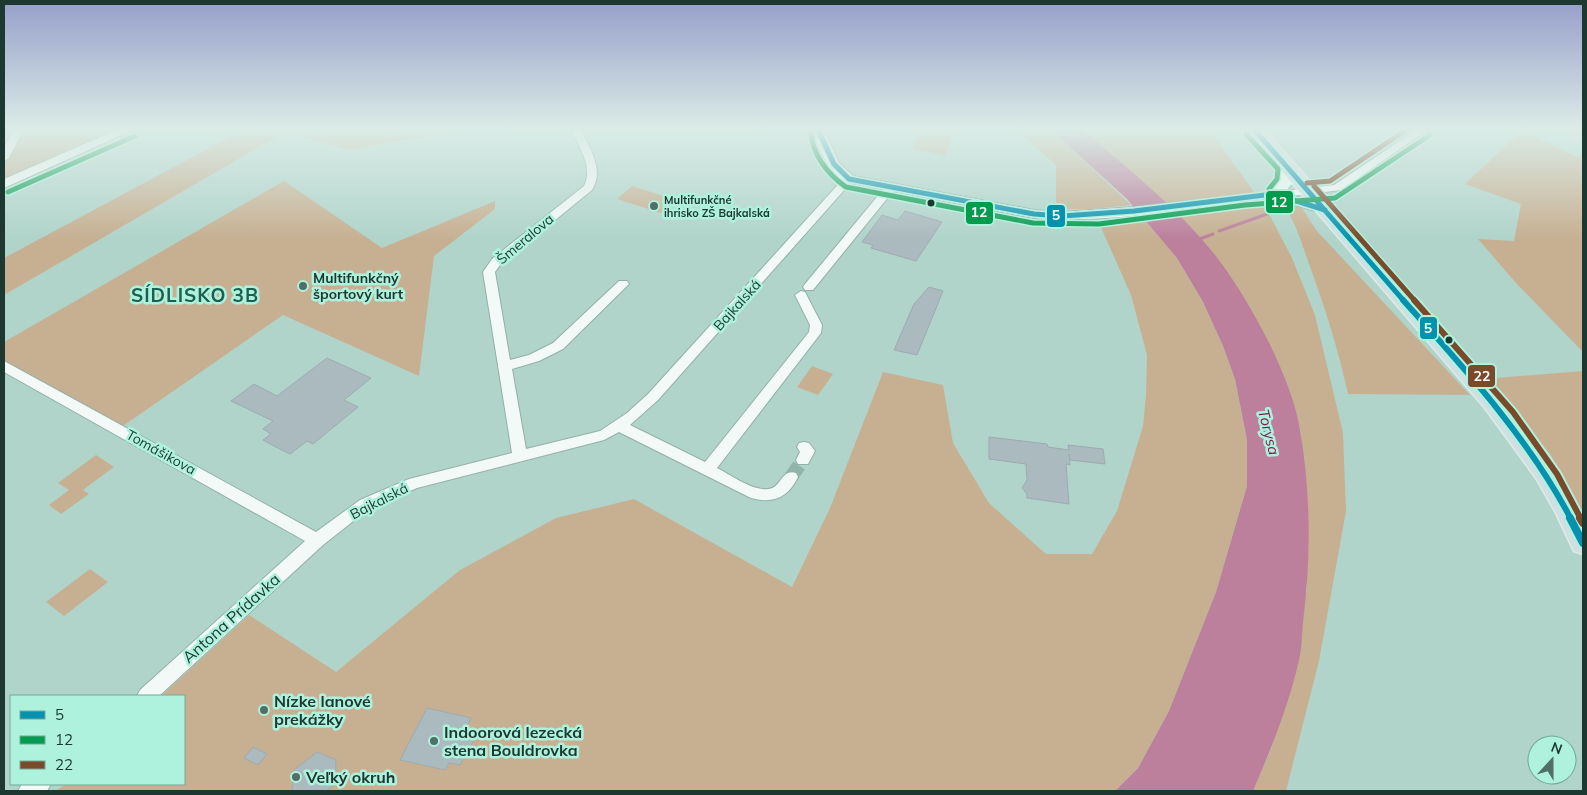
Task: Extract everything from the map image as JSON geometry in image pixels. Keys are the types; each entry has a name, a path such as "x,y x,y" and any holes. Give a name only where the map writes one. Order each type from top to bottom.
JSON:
{"main road":[{"path":"1287,166 1308,192 1329,200 1439,340 1529,450 1552,484 1583,543"}],"street":[{"path":"4,184 47,165"},
{"name":"Šmeralova","path":"520,457 489,272 496,262 588,188 594,180 591,165"},
{"path":"833,165 840,173 850,179 1034,214 1089,216 1212,201 1308,192"},
{"path":"1275,195 1329,200 1376,165"},
{"path":"1275,195 1286,183 1287,166"},
{"name":"Bajkalská","path":"317,540 365,504 414,483 604,435 619,426 646,405 850,179"},
{"path":"707,470 815,333 816,325 805,291 890,188"},
{"path":"506,366 534,358 558,346 623,284"},
{"name":"Tomášikova","path":"4,366 317,540"},
{"path":"619,426 764,496 774,496 780,492 791,477"},
{"name":"Antona Prídavka","path":"147,695 317,540"},
{"path":"28,791 39,785"}],"shaded area":[{"path":"4,165 41,165 4,183"},
{"path":"178,165 228,165 4,295 4,258"},
{"path":"1056,165 1089,165 1131,205 1090,209 1056,209"},
{"path":"1123,165 1235,165 1267,210 1292,258 1315,315 1343,433 1346,511 1319,661 1286,791 1253,791 1272,746 1307,589 1307,496 1300,429 1287,387 1270,348 1172,208"},
{"path":"1485,165 1583,165 1583,352 1516,283 1478,239 1514,241 1521,204 1465,184"},
{"path":"284,181 382,248 495,201 495,209 434,256 419,376 283,315 120,428 4,366 4,342"},
{"name":"Multifunkčné ihrisko ZŠ Bajkalská","path":"632,186 676,200 661,213 617,199"},
{"path":"1278,199 1302,208 1316,230 1470,395 1348,394 1320,294 1296,228"},
{"path":"1142,217 1177,258 1203,302 1223,346 1235,379 1247,440 1247,486 1216,592 1169,711 1138,768 1115,791 55,791 65,785 185,785 185,695 162,695 249,615 336,672 460,570 556,518 634,499 792,587 830,508 883,372 943,385 953,443 989,503 1046,554 1092,554 1117,511 1143,426 1147,355 1131,295 1099,223"},
{"path":"812,366 833,374 818,395 797,387"},
{"path":"1583,371 1583,513 1550,454 1483,379"},
{"path":"96,455 114,467 83,490 89,494 61,514 49,505 69,490 58,483"},
{"path":"90,569 108,582 64,616 46,602"}],"water":[{"name":"Torysa","path":"1090,165 1123,165 1168,204 1215,255 1228,272 1267,338 1288,386 1300,430 1304,454 1309,526 1300,655 1285,710 1253,791 1115,791 1138,768 1169,711 1216,592 1247,486 1247,440 1235,379 1223,346 1203,302 1177,258 1127,199"}],"building":[{"path":"905,211 942,222 916,261 871,248 873,245 862,242 882,215 898,220"},
{"path":"929,287 943,291 917,355 894,350 914,304"},
{"path":"327,358 371,378 344,400 358,407 313,444 307,441 290,454 272,445 263,440 271,434 263,429 273,421 231,401 254,384 277,396"},
{"path":"989,437 1047,444 1048,447 1069,450 1068,445 1103,449 1105,464 1070,460 1069,454 1070,465 1066,464 1069,504 1027,498 1027,494 1022,488 1027,480 1026,464 989,459"},
{"name":"Indoorová lezecká stena Bouldrovka","path":"427,708 471,718 464,733 479,731 460,765 449,763 445,770 400,760"},
{"path":"253,747 267,754 258,765 244,758"},
{"path":"317,752 336,760 335,784 326,791 292,791 294,770"}],"waterway":[{"path":"1219,231 1270,213"},
{"path":"1197,240 1213,234"}],"tunnel":[{"path":"791,477 803,460"}],"transit line":[{"name":"12","path":"8,192 69,165"},
{"name":"12","path":"823,165 846,187 1033,223 1099,224 1245,205 1335,198 1385,165"},
{"name":"5","path":"835,165 849,179 1034,214 1062,216 1134,211 1265,195 1287,198 1325,210"},
{"name":"12","path":"1269,189 1277,179 1278,169 1274,165"},
{"name":"5","path":"1286,165 1464,369 1517,434 1563,505 1583,543"},
{"name":"22","path":"1307,183 1330,181 1354,165"},
{"name":"22","path":"1314,186 1513,412 1557,474 1583,523"}],"place":[{"name":"Multifunkčné ihrisko ZŠ Bajkalská","path":"654,206"},
{"name":"Multifunkčný športový kurt","path":"303,286"},
{"name":"Nízke lanové prekážky","path":"264,710"},
{"name":"Indoorová lezecká stena Bouldrovka","path":"434,741"},
{"name":"Veľký okruh","path":"296,777"}],"district":[{"name":"SÍDLISKO 3B","path":"195,295"}]}
